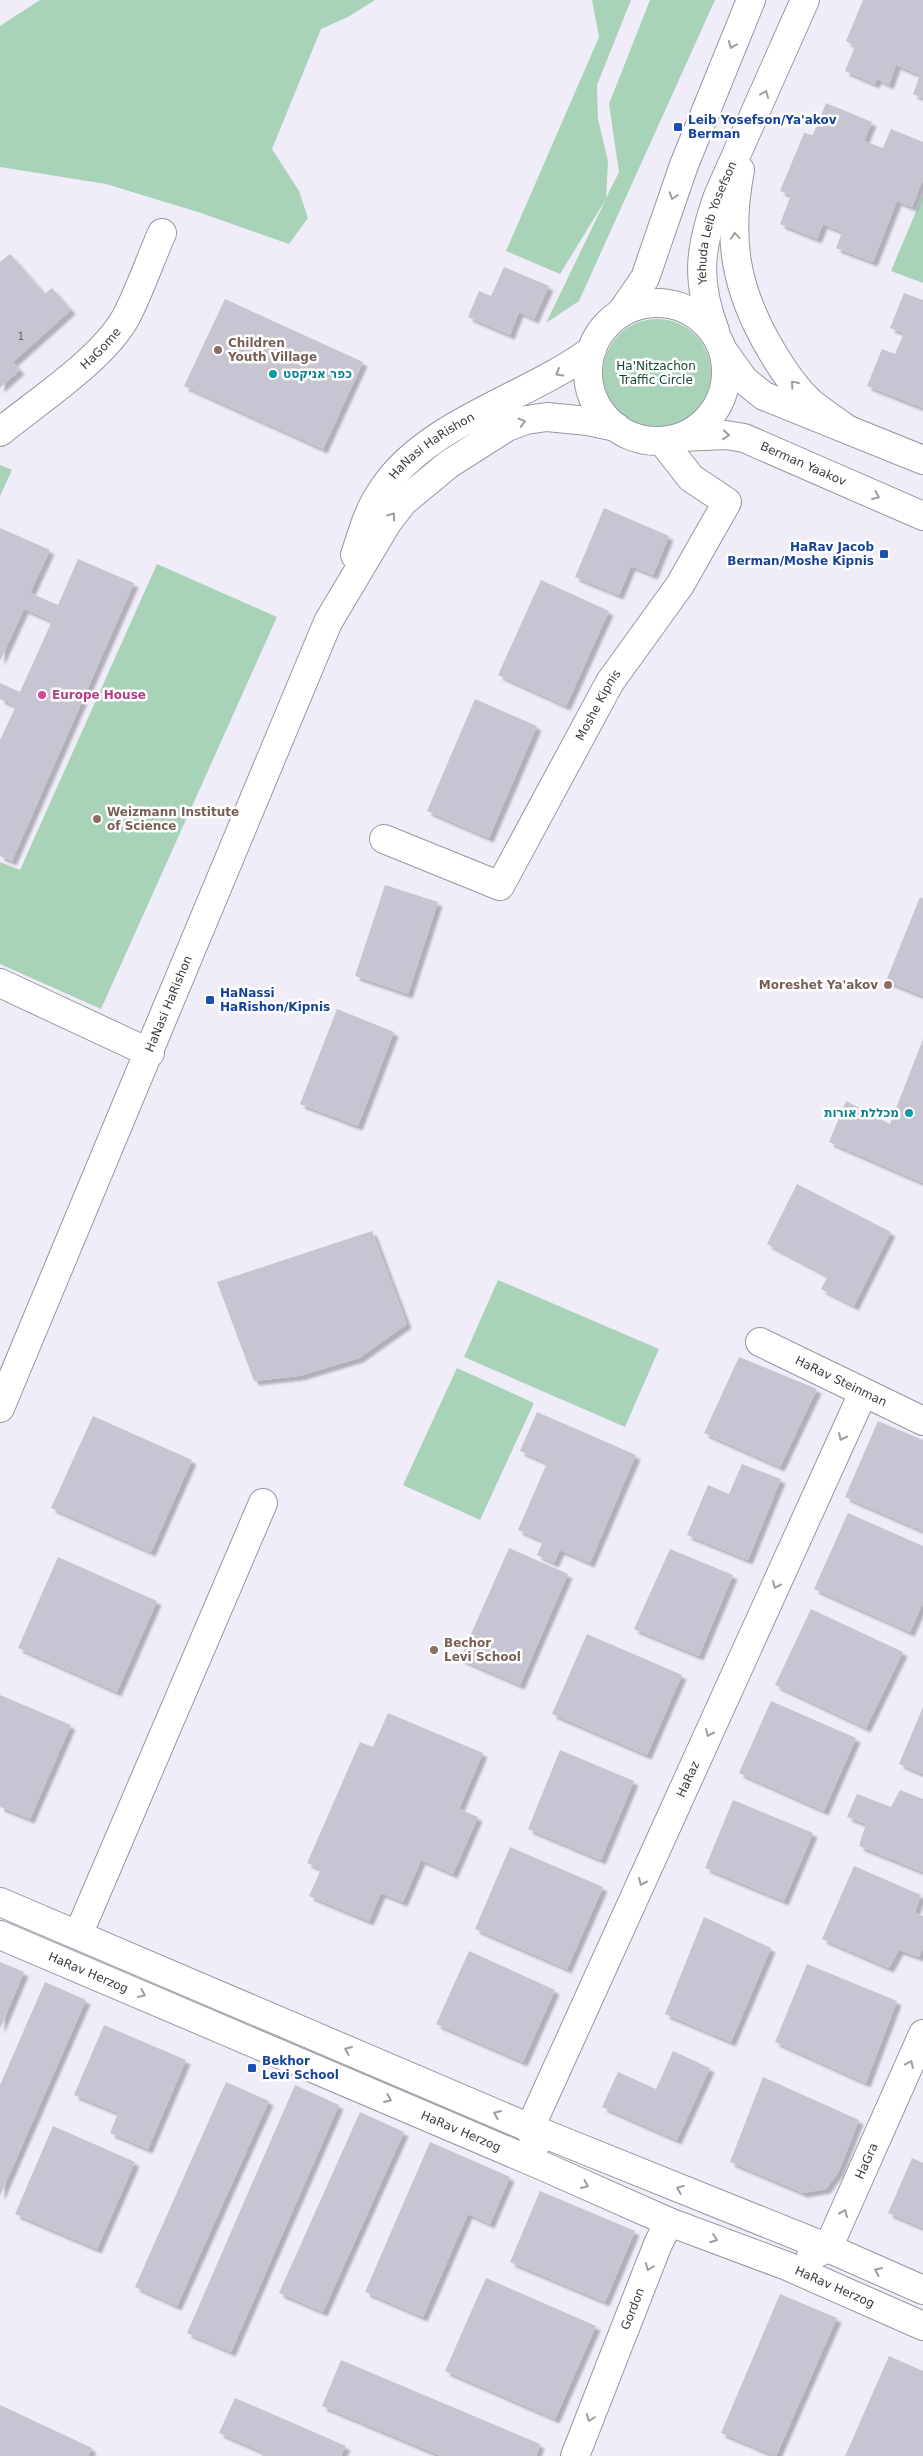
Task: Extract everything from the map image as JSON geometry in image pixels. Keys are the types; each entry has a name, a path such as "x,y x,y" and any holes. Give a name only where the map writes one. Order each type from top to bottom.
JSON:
{"street":[{"path":"721,344 726,381 716,408 695,430 670,439 638,438 616,427 597,406 590,388 588,368 592,350 604,329 621,313 645,278 684,165 751,0"},
{"name":"Yehuda Leib Yosefson","path":"721,344 707,310 703,290 701,274 703,244 718,196 805,0"},
{"path":"746,136 736,194 734,225 740,284 752,316 783,372 810,402 844,427"},
{"name":"HaGome","path":"0,432 89,360 104,344 125,318 162,233"},
{"path":"621,313 647,303 675,305 700,317 721,344 744,380 764,396 923,460"},
{"name":"HaNasi HaRishon","path":"339,602 367,518 380,492 396,471 450,430 561,372 592,350"},
{"name":"HaNasi HaRishon","path":"0,1408 150,1053 328,622 387,522 403,502 449,464 507,427 526,420 547,417 588,421 616,427"},
{"name":"Berman Yaakov","path":"670,439 710,434 744,438 923,516"},
{"name":"Moshe Kipnis","path":"384,839 500,886 610,682 680,585 727,502 691,478 670,439"},
{"path":"0,983 150,1053"},
{"name":"HaRav Steinman","path":"760,1342 923,1421"},
{"name":"HaRaz","path":"530,2128 863,1393"},
{"path":"78,1935 262,1503"},
{"path":"0,1902 530,2128 828,2248 923,2290"},
{"name":"HaRav Herzog","path":"0,1935 545,2167 669,2222 787,2266 923,2326"},
{"name":"HaGra","path":"828,2248 923,2034"},
{"path":"530,2128 545,2167"},
{"path":"669,2222 731,2210"},
{"name":"Gordon","path":"575,2456 658,2244 669,2222"},
{"path":"787,2266 828,2248"}],"green space":[{"path":"40,0 375,0 348,17 321,29 272,149 299,191 308,218 289,244 201,213 106,184 0,167 0,26"},
{"path":"592,0 631,0 597,85 598,119 608,161 606,198 619,172 609,104 650,0 715,0 579,301 546,323 606,199 560,274 506,251 599,37"},
{"path":"923,195 923,283 891,271"},
{"name":"Ha'Nitzachon Traffic Circle","path":"657,319 678,323 695,335 707,352 711,373 707,394 695,411 678,423 657,427 636,423 619,411 607,394 603,373 607,352 619,335 636,323"},
{"path":"0,465 12,470 0,496"},
{"path":"157,564 277,617 101,1009 0,964 0,862 20,870"},
{"path":"498,1280 659,1349 625,1427 464,1357"},
{"path":"457,1368 534,1403 480,1520 403,1485"}],"building":[{"path":"863,0 923,0 923,98 913,94 920,75 896,65 889,85 877,79 875,84 845,71 855,46 846,41"},
{"path":"826,103 872,122 864,141 883,148 891,129 923,142 923,179 912,207 897,201 873,262 836,248 842,232 823,224 817,239 780,224 791,195 780,191 804,133 813,135"},
{"path":"10,254 45,294 52,288 71,310 13,362 20,370 0,388 0,262"},
{"path":"504,267 549,286 534,319 519,312 510,335 468,317 479,291 491,296"},
{"path":"904,293 923,300 923,408 867,386 882,349 895,354 904,333 890,328"},
{"name":"כפר אניקסט","path":"225,299 363,362 323,449 184,386"},
{"path":"604,508 669,536 653,575 631,566 619,595 575,577"},
{"name":"Europe House","path":"0,528 50,550 30,593 58,605 78,559 134,583 12,861 0,856 0,740 16,706 0,699 0,683 20,692 52,621 24,609 0,661"},
{"path":"541,580 609,611 566,706 498,675"},
{"path":"475,699 537,726 489,838 427,811"},
{"path":"385,885 438,902 408,994 355,976"},
{"path":"920,897 923,899 923,996 886,981"},
{"path":"337,1009 394,1032 358,1126 300,1104"},
{"name":"מכללת אורות","path":"923,1039 923,1183 829,1142 846,1101 890,1124"},
{"path":"797,1184 891,1232 854,1306 821,1289 828,1276 767,1244"},
{"path":"372,1231 407,1324 359,1358 299,1376 254,1381 217,1282"},
{"path":"739,1357 817,1389 780,1467 704,1433"},
{"path":"537,1412 636,1455 590,1563 560,1550 554,1563 537,1555 543,1541 518,1530 547,1463 520,1451"},
{"path":"93,1416 192,1460 151,1552 51,1508"},
{"path":"878,1421 923,1440 923,1531 845,1497"},
{"path":"742,1464 781,1479 748,1560 687,1535 708,1485 729,1494"},
{"path":"848,1513 923,1546 923,1603 910,1632 814,1589"},
{"path":"509,1548 568,1574 520,1685 460,1659"},
{"path":"670,1549 733,1575 699,1656 634,1629"},
{"path":"58,1557 157,1601 117,1692 18,1648"},
{"path":"811,1609 903,1652 866,1728 775,1685"},
{"path":"587,1634 682,1675 647,1755 552,1714"},
{"path":"0,1695 71,1725 30,1819 0,1807"},
{"path":"771,1701 856,1738 824,1811 739,1773"},
{"path":"923,1707 923,1774 899,1764"},
{"path":"388,1713 483,1753 459,1809 478,1817 453,1874 421,1860 403,1902 381,1893 369,1921 309,1896 321,1869 307,1863 360,1742 373,1747"},
{"path":"560,1750 634,1781 601,1860 528,1829"},
{"path":"900,1790 923,1799 923,1872 859,1846 866,1824 847,1817 857,1794 891,1807"},
{"path":"733,1800 813,1833 784,1901 705,1868"},
{"path":"510,1847 603,1887 567,1969 475,1929"},
{"path":"854,1866 921,1895 915,1912 923,1916 923,1947 919,1957 899,1950 889,1968 822,1939"},
{"path":"704,1917 771,1948 731,2042 665,2014"},
{"path":"469,1951 555,1990 523,2062 436,2024"},
{"path":"0,1962 24,1972 0,2029"},
{"path":"807,1964 897,2001 866,2083 775,2042"},
{"path":"45,1982 86,2000 0,2196 0,2085"},
{"path":"104,2025 186,2060 148,2149 110,2133 118,2113 74,2095"},
{"path":"673,2051 710,2068 677,2140 602,2107 618,2072 656,2089"},
{"path":"763,2077 859,2120 839,2171 826,2189 803,2193 730,2162"},
{"path":"226,2082 269,2101 177,2306 135,2287"},
{"path":"295,2085 339,2105 231,2352 187,2333"},
{"path":"360,2112 404,2132 323,2312 279,2293"},
{"path":"53,2126 135,2162 97,2249 15,2214"},
{"path":"430,2142 510,2177 490,2224 468,2214 423,2317 365,2292"},
{"path":"912,2158 923,2163 923,2228 888,2213"},
{"path":"540,2191 635,2231 605,2302 510,2262"},
{"path":"486,2278 596,2326 555,2419 445,2371"},
{"path":"780,2294 837,2318 776,2456 721,2433"},
{"path":"889,2356 923,2371 923,2456 845,2456"},
{"path":"341,2360 540,2444 536,2456 441,2456 322,2406"},
{"path":"235,2398 346,2446 341,2456 262,2456 263,2452 219,2433"},
{"path":"0,2405 92,2448 88,2456 0,2456"}],"place":[{"name":"Leib Yosefson/Ya'akov Berman","path":"678,127"},
{"name":"Children Youth Village","path":"218,350"},
{"name":"כפר אניקסט","path":"273,374"},
{"name":"HaRav Jacob Berman/Moshe Kipnis","path":"884,554"},
{"name":"Europe House","path":"42,695"},
{"name":"Weizmann Institute of Science","path":"97,819"},
{"name":"Moreshet Ya'akov","path":"888,985"},
{"name":"HaNassi HaRishon/Kipnis","path":"210,1000"},
{"name":"מכללת אורות","path":"909,1113"},
{"name":"Bechor Levi School","path":"434,1650"},
{"name":"Bekhor Levi School","path":"252,2068"}]}
